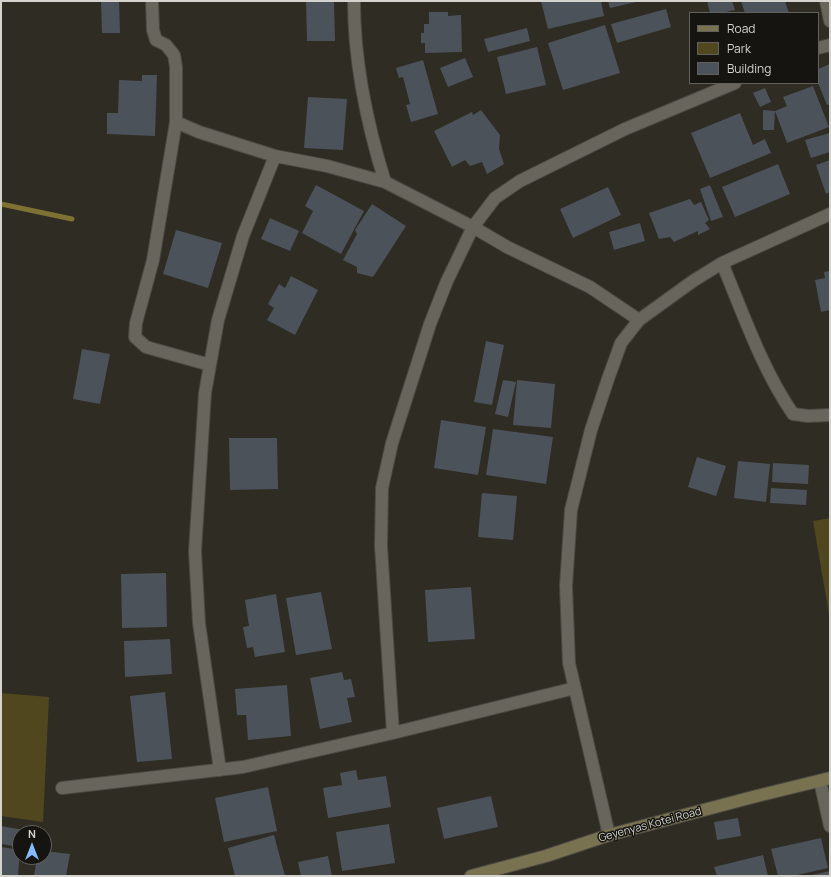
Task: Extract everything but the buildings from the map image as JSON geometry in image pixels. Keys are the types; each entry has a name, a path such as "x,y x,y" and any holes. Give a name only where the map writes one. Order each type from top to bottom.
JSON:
{"street":[{"path":"152,1 153,30 156,40 166,45 174,55 176,67 176,122 153,260 136,323 135,337 146,347 210,365"},
{"path":"354,1 354,32 367,116 385,182"},
{"path":"826,1 830,21"},
{"path":"819,48 830,45"},
{"path":"394,733 381,546 382,488 392,443 430,324 447,281 473,227 495,198 520,181 625,129 733,84"},
{"path":"176,122 199,132 275,156 327,166 385,182 473,227 507,247 590,287 639,320"},
{"path":"220,770 213,731 199,623 195,551 205,393 218,320 243,236 275,156"},
{"path":"609,836 569,663 566,586 571,510 591,430 608,379 622,343 639,320 693,281 722,263 830,214"},
{"path":"722,263 765,364 782,398 793,414 808,416 830,415"},
{"path":"62,788 243,767 394,733 575,688"},
{"path":"825,779 830,826"},
{"name":"Geyenyas Kotei Road","path":"471,876 546,856 609,836 825,779"}],"green space":[{"path":"830,518 830,620 813,521"},
{"path":"1,693 49,697 43,822 1,816"}],"waterway":[{"path":"1,204 72,219"}]}
